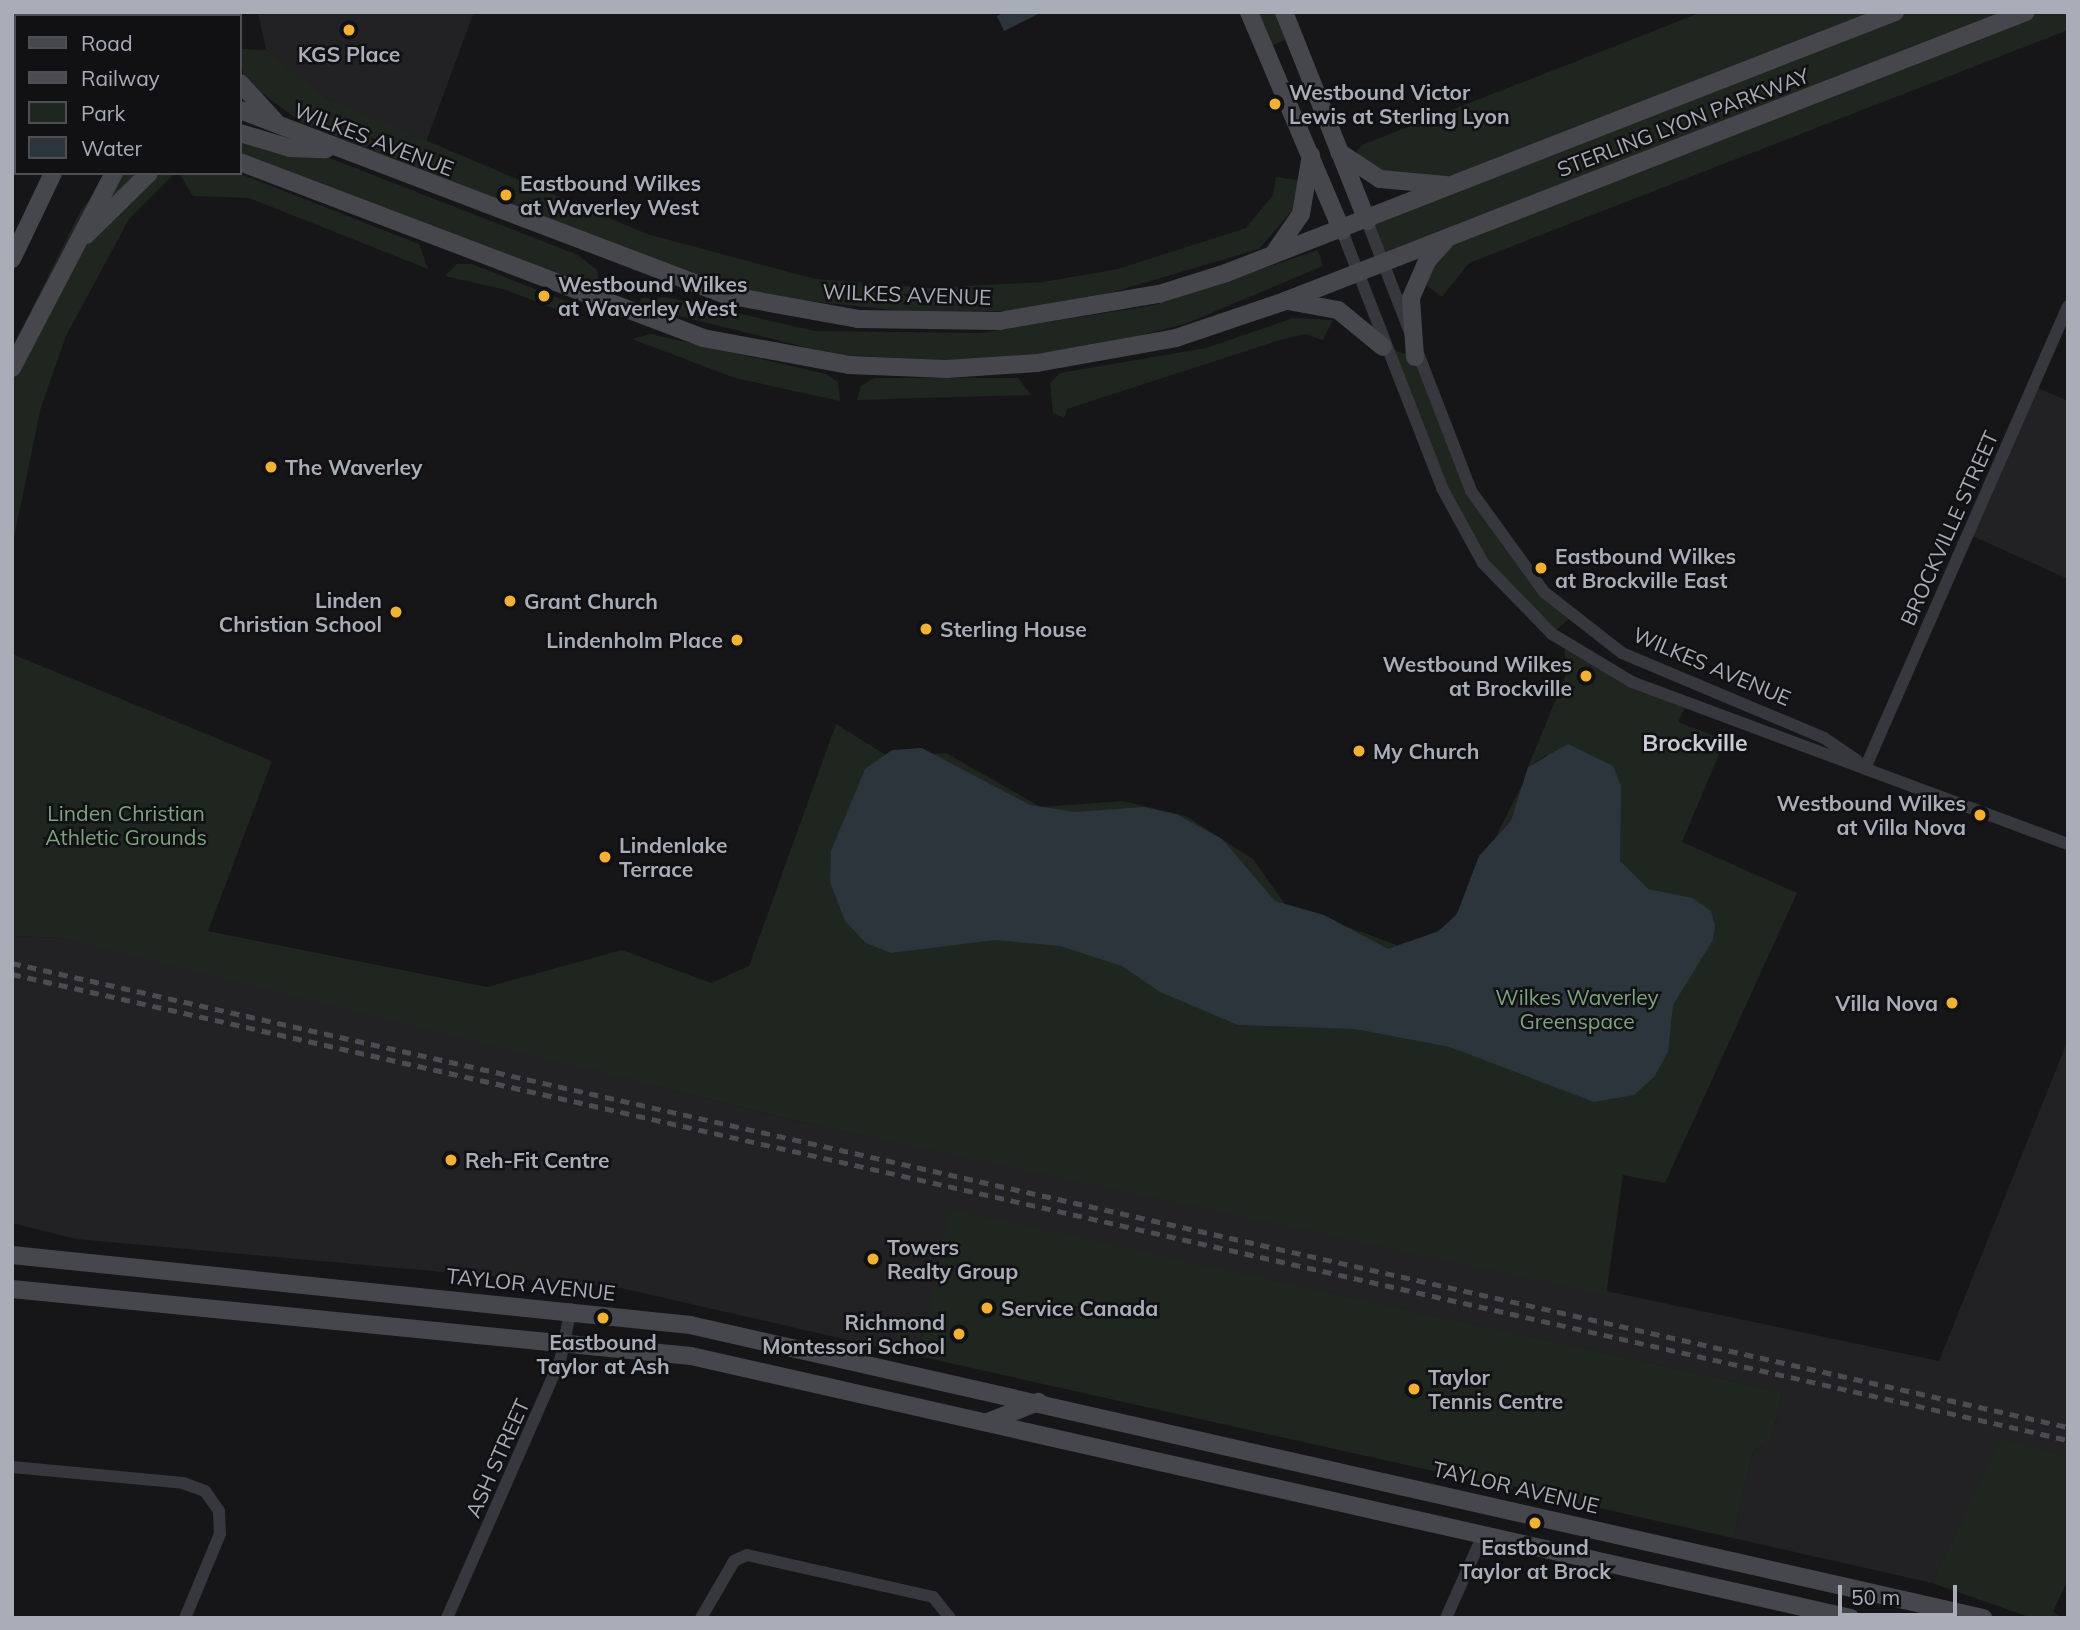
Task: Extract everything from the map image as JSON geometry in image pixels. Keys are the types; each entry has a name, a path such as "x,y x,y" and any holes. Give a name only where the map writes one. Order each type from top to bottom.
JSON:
{"main road":[{"path":"1249,12 1342,231"},
{"path":"1284,12 1334,147 1367,221"},
{"name":"STERLING LYON PARKWAY","path":"1342,231 1452,185 1895,12"},
{"name":"STERLING LYON PARKWAY","path":"1357,271 2026,12"},
{"path":"242,85 280,126"},
{"name":"WILKES AVENUE","path":"242,111 726,295 858,319 999,321 1070,312 1158,294 1342,231"},
{"path":"242,134 290,148 337,149"},
{"path":"1334,147 1380,178 1452,185"},
{"path":"1274,253 1301,214 1311,155"},
{"path":"242,163 649,322 761,352 849,365 947,369 1037,363 1176,338 1284,301 1357,271"},
{"path":"12,259 52,175"},
{"path":"12,368 113,175"},
{"path":"72,250 147,175"},
{"path":"1415,357 1411,298 1427,261 1448,238"},
{"path":"1284,301 1338,310 1383,347"},
{"name":"TAYLOR AVENUE","path":"12,1255 570,1309 690,1325 1038,1402 1929,1611 1983,1618"},
{"path":"12,1289 564,1341 691,1356 1851,1618"},
{"path":"987,1422 1038,1402"}],"street":[{"name":"WILKES AVENUE","path":"1367,221 1415,357 1471,491 1544,592 1622,653 1824,738 1866,766"},
{"name":"WILKES AVENUE","path":"1342,231 1383,347 1425,453 1483,563 1552,634 1632,682 1866,766 2068,844"},
{"name":"BROCKVILLE STREET","path":"1866,766 2068,306"},
{"name":"ASH STREET","path":"447,1618 564,1341 570,1309"},
{"path":"12,1467 205,1490 221,1523 185,1618"},
{"path":"1446,1618 1483,1535"},
{"path":"701,1618 728,1569 747,1555 933,1597 950,1618"}],"shaded area":[{"path":"258,12 474,12 426,142 328,99 266,50"},
{"path":"2033,386 2068,401 2068,579 1968,534"},
{"path":"12,936 61,938 193,969 796,1121 1939,1361 2068,1040 2068,1456 2000,1440 1932,1583 1733,1538 1753,1452 1772,1438 1782,1392 951,1210 918,1356 621,1288 76,1239 12,1223"}],"green space":[{"path":"1249,12 1284,12 1293,37 1263,49"},
{"path":"1702,12 2068,12 2068,30 1469,263 1442,297 1417,278 1447,239 1380,263 1367,221 1450,186 1401,182 1349,162 1362,145"},
{"path":"242,49 266,50 328,99 647,234 815,279 928,288 1043,282 1118,269 1246,228 1273,195 1276,177 1298,180 1296,206 1259,249 1086,300 1012,311 910,312 774,297 696,277 302,123 255,88 243,74"},
{"path":"242,124 578,255 597,270 601,292 242,153"},
{"path":"110,175 173,175 129,219 66,336 41,407 12,547 12,348 81,210"},
{"path":"180,175 242,175 419,244 428,269 249,198 193,196"},
{"path":"1318,250 1323,266 1185,324 1089,348 970,361 836,355 639,306 641,298 666,297 815,331 980,333 1155,305"},
{"path":"457,264 472,264 568,302 581,319 506,290 445,276"},
{"path":"1293,318 1333,320 1323,340 1305,334 1280,340 1067,409 1064,418 1053,413 1050,383 1060,373 1206,348"},
{"path":"651,334 826,374 838,382 840,401 735,378 632,339"},
{"path":"1383,347 1415,357 1494,529 1572,616 1552,634 1483,563"},
{"path":"874,378 1018,378 1031,395 857,400 861,386"},
{"path":"1564,642 1687,703 1678,722 1725,740 1682,842 1797,893 1665,1183 1623,1175 1606,1295 796,1121 61,938 12,936 12,654 272,761 208,931 487,987 622,950 711,983 749,966 836,724 889,757 946,753 1041,807 1122,801 1186,816 1253,859 1285,904 1397,945 1434,934 1455,917 1521,787 1548,754 1528,767 1566,675"},
{"name":"Taylor Tennis Centre","path":"950,1209 1782,1392 1772,1438 1753,1452 1733,1538 918,1356"},
{"path":"2000,1439 2068,1456 2068,1579 2053,1612 2064,1618 2032,1618 1932,1583"}],"water":[{"path":"1004,12 1038,14 1004,31 997,16"},
{"path":"1568,744 1613,766 1621,786 1620,861 1648,889 1692,898 1711,911 1715,925 1713,940 1673,1005 1668,1052 1654,1077 1634,1095 1594,1102 1450,1047 1355,1029 1238,1025 1160,992 1122,966 1060,946 995,940 891,953 866,943 845,921 830,882 831,851 865,769 892,750 922,748 1030,805 1075,812 1144,807 1176,814 1222,839 1275,901 1324,915 1388,949 1439,931 1457,914 1479,856 1511,821 1528,767"}],"railway":[{"path":"12,963 2068,1427"},
{"path":"12,974 2068,1440"}],"place":[{"name":"KGS Place","path":"349,30"},
{"name":"Westbound Victor Lewis at Sterling Lyon","path":"1275,104"},
{"name":"Eastbound Wilkes at Waverley West","path":"506,195"},
{"name":"Westbound Wilkes at Waverley West","path":"544,296"},
{"name":"The Waverley","path":"271,467"},
{"name":"Eastbound Wilkes at Brockville East","path":"1541,568"},
{"name":"Grant Church","path":"510,601"},
{"name":"Linden Christian School","path":"396,612"},
{"name":"Sterling House","path":"926,629"},
{"name":"Lindenholm Place","path":"737,640"},
{"name":"Westbound Wilkes at Brockville","path":"1586,676"},
{"name":"My Church","path":"1359,751"},
{"name":"Westbound Wilkes at Villa Nova","path":"1980,815"},
{"name":"Lindenlake Terrace","path":"605,857"},
{"name":"Villa Nova","path":"1952,1003"},
{"name":"Reh-Fit Centre","path":"451,1160"},
{"name":"Towers Realty Group","path":"873,1259"},
{"name":"Service Canada","path":"987,1308"},
{"name":"Eastbound Taylor at Ash","path":"603,1318"},
{"name":"Richmond Montessori School","path":"959,1334"},
{"name":"Taylor Tennis Centre","path":"1414,1389"},
{"name":"Eastbound Taylor at Brock","path":"1535,1523"}],"district":[{"name":"Brockville","path":"1695,743"}],"park label":[{"name":"Linden Christian Athletic Grounds","path":"126,825"},
{"name":"Wilkes Waverley Greenspace","path":"1577,1009"}]}
